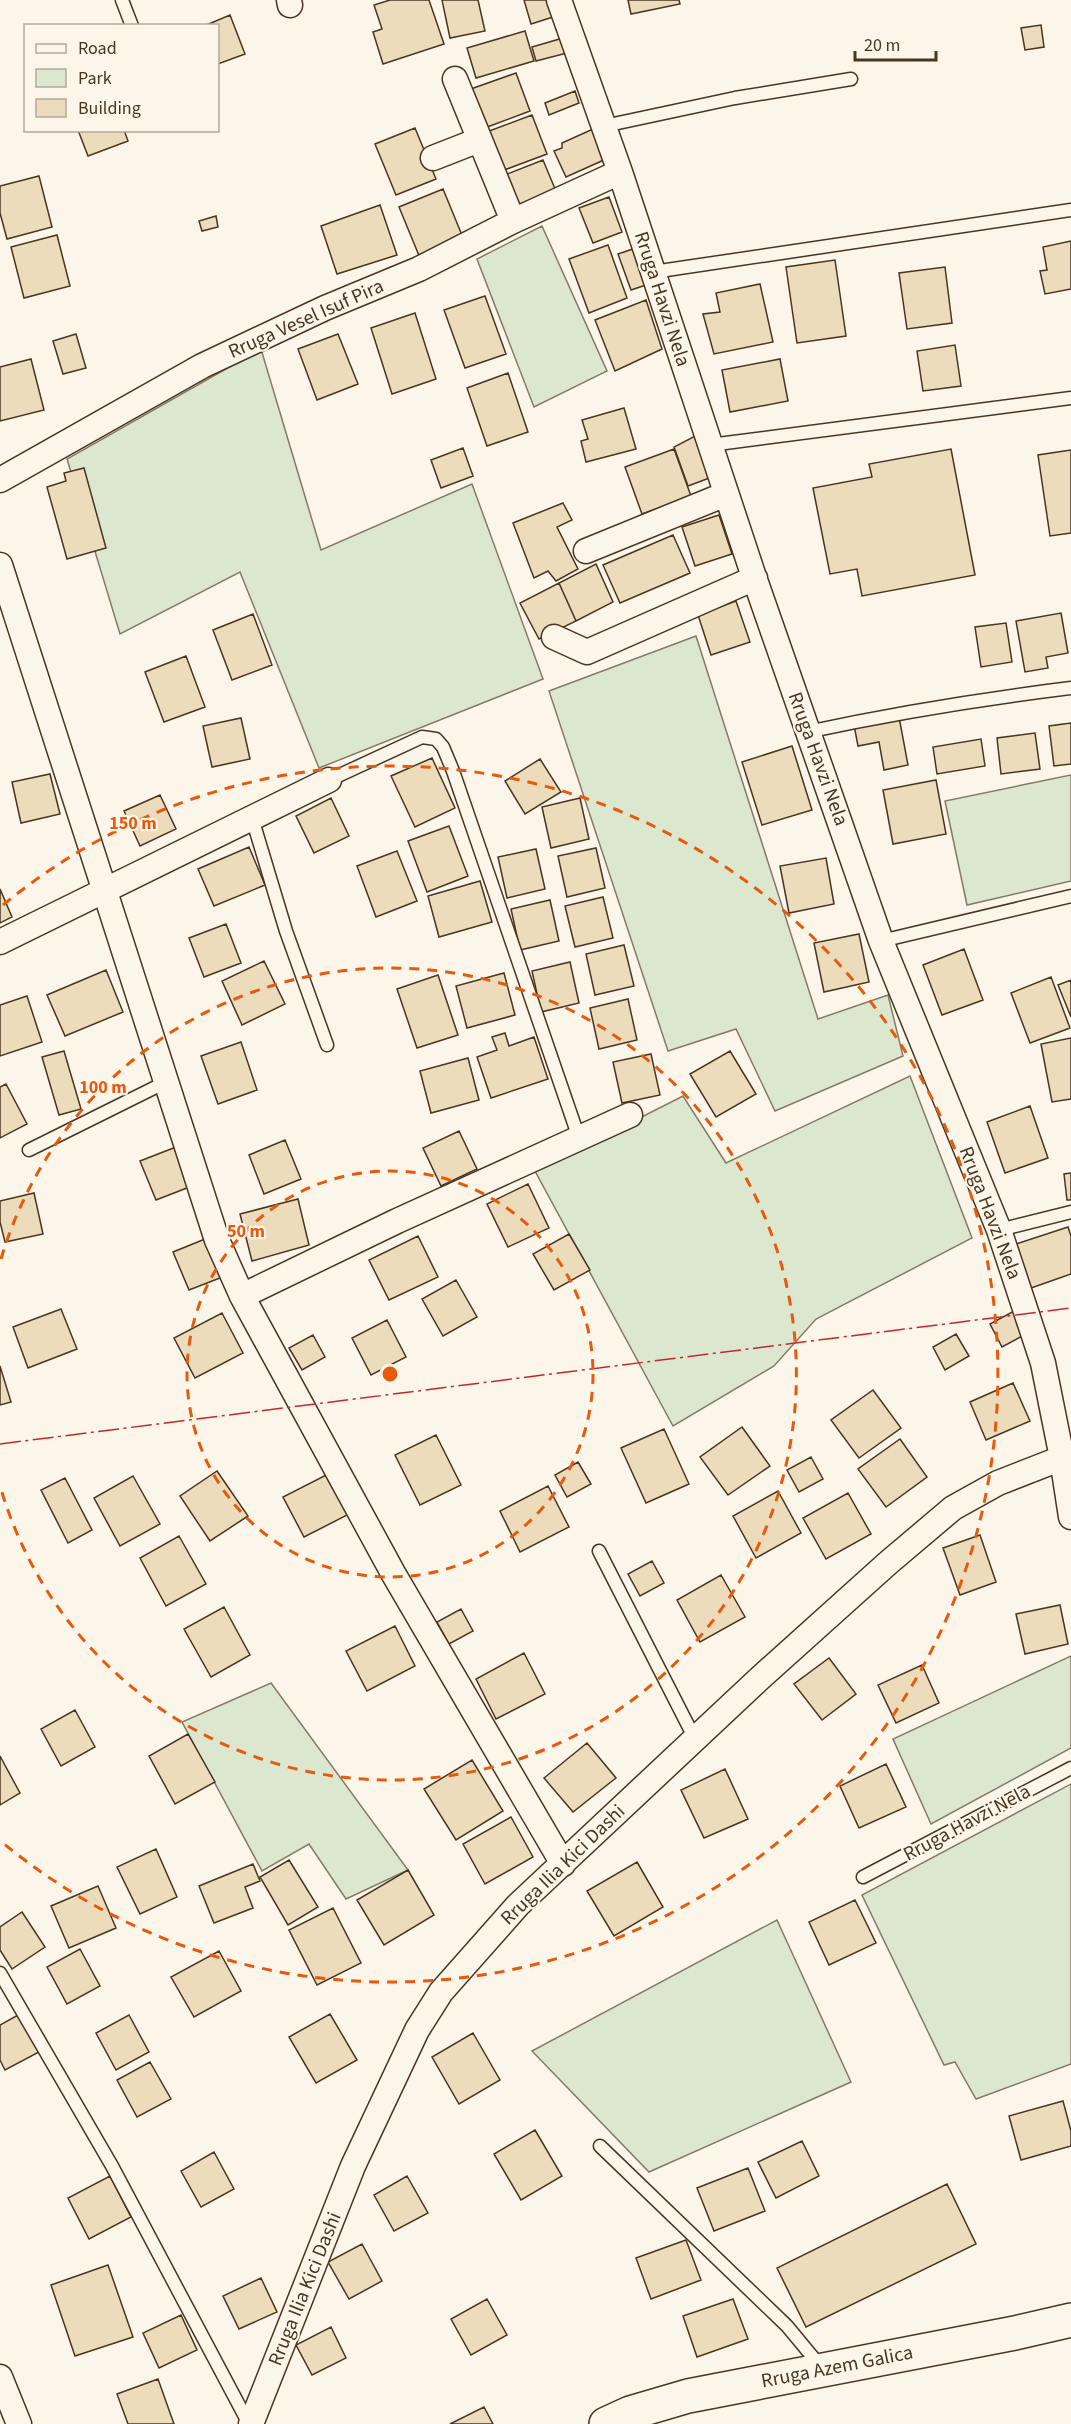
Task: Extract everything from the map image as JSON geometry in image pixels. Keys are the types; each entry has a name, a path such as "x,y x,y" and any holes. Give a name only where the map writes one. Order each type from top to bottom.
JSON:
{"main road":[{"name":"Rruga Azem Galica","path":"606,2424 630,2413 688,2396 1015,2333 1071,2320"}],"street":[{"name":"Rruga Havzi Nela","path":"559,0 620,172 754,578 881,941 999,1230 1043,1363 1071,1517"},
{"path":"455,79 513,221"},
{"path":"433,158 479,140"},
{"name":"Rruga Vesel Isuf Pira","path":"0,480 202,366 325,308 419,269 513,221 620,172"},
{"path":"586,551 726,494"},
{"path":"0,564 217,1240 242,1296 393,1574 563,1864"},
{"path":"554,637 587,652 754,578"},
{"path":"0,942 329,780"},
{"path":"242,1296 397,1221 630,1115"},
{"name":"Rruga Ilia Kici Dashi","path":"250,2424 353,2166 417,2030 441,1992 518,1905 879,1570 953,1508 998,1483 1062,1458"},
{"path":"0,2377 19,2424"}],"lane":[{"path":"122,0 131,24"},
{"path":"604,126 735,98 851,79"},
{"path":"653,272 1071,210"},
{"path":"710,446 1071,398"},
{"path":"807,732 984,699 1071,688"},
{"path":"329,780 422,737 436,739 443,747 579,1138"},
{"path":"252,818 286,931 327,1045"},
{"path":"881,941 1071,896"},
{"path":"29,1150 166,1082"},
{"path":"999,1230 1071,1212"},
{"path":"599,1551 695,1739"},
{"name":"Rruga Havzi Nela","path":"863,1877 1071,1768"},
{"path":"0,1973 112,2166 250,2424"},
{"path":"600,2146 787,2326 823,2369"}],"green space":[{"path":"542,226 607,371 534,407 477,259"},
{"path":"261,349 321,550 472,484 543,679 319,768 240,572 120,634 67,459"},
{"path":"696,636 818,1019 888,995 903,1056 775,1111 736,1029 668,1051 549,691"},
{"path":"1071,775 1071,881 967,905 945,801"},
{"path":"910,1076 972,1238 816,1319 774,1366 673,1426 535,1171 683,1096 726,1163"},
{"path":"1071,1656 1071,1748 931,1824 893,1739"},
{"path":"271,1683 408,1870 346,1899 309,1844 262,1871 182,1722"},
{"path":"1071,1784 1071,2064 976,2099 955,2062 944,2065 862,1895"},
{"path":"777,1920 851,2082 649,2172 532,2051"}],"building":[{"path":"390,0 429,0 444,44 383,64 373,32 382,29 374,5"},
{"path":"442,0 478,0 485,31 450,38"},
{"path":"524,0 547,0 553,17 531,24"},
{"path":"628,0 679,0 680,4 631,14"},
{"path":"230,15 245,54 219,64 219,24 209,24"},
{"path":"1041,25 1044,47 1025,50 1021,28"},
{"path":"525,31 534,61 476,78 467,48"},
{"path":"563,38 567,53 536,61 532,47"},
{"path":"516,73 530,111 482,129 468,90"},
{"path":"575,91 579,103 549,115 545,103"},
{"path":"532,115 547,154 499,172 484,133"},
{"path":"415,128 436,179 396,195 375,144"},
{"path":"593,129 606,159 566,177 554,151 562,148 562,143"},
{"path":"79,132 125,132 128,141 88,156"},
{"path":"543,160 558,196 520,211 505,175"},
{"path":"39,176 52,227 7,239 0,213 0,186"},
{"path":"443,189 464,240 420,258 399,207"},
{"path":"609,197 622,232 593,243 579,208"},
{"path":"380,205 397,255 337,274 321,226"},
{"path":"216,216 218,227 202,231 199,221"},
{"path":"57,235 70,286 24,298 11,247"},
{"path":"1071,241 1071,289 1045,294 1040,271 1047,270 1043,247"},
{"path":"608,245 627,298 589,313 569,259"},
{"path":"636,248 649,284 631,290 618,254"},
{"path":"835,260 846,336 797,343 786,267"},
{"path":"945,267 952,323 907,329 899,273"},
{"path":"760,284 773,342 714,354 703,314 720,312 716,293"},
{"path":"485,296 506,354 465,368 444,310"},
{"path":"646,300 662,349 615,371 595,320"},
{"path":"415,313 436,379 392,394 371,328"},
{"path":"76,334 86,368 63,374 53,341"},
{"path":"338,334 358,384 317,400 298,349"},
{"path":"955,345 961,386 923,391 917,351"},
{"path":"31,359 44,410 0,421 0,367"},
{"path":"780,359 788,401 730,412 722,370"},
{"path":"508,373 528,432 487,446 467,388"},
{"path":"624,408 636,449 586,462 581,441 588,439 582,420"},
{"path":"697,435 712,477 688,486 674,447"},
{"path":"463,448 473,476 441,488 431,460"},
{"path":"674,449 691,496 642,514 625,467"},
{"path":"951,449 975,575 862,596 857,569 830,574 813,488 872,477 869,464"},
{"path":"1071,450 1071,533 1050,536 1038,455"},
{"path":"84,468 106,548 67,559 47,487 66,481 64,473"},
{"path":"563,503 572,520 557,527 578,569 556,581 548,571 534,578 513,523"},
{"path":"719,515 732,554 695,566 682,527"},
{"path":"673,535 690,573 620,603 603,565"},
{"path":"596,564 613,602 576,621 559,583"},
{"path":"559,583 576,621 539,639 520,603"},
{"path":"736,601 750,642 711,655 698,615"},
{"path":"1061,613 1068,653 1046,657 1048,668 1025,672 1016,621"},
{"path":"253,614 272,665 232,680 213,630"},
{"path":"1006,623 1012,662 981,667 975,627"},
{"path":"186,656 205,707 164,722 145,672"},
{"path":"899,717 908,765 884,770 879,742 858,746 854,725"},
{"path":"241,718 250,759 212,767 203,726"},
{"path":"1071,723 1071,764 1054,766 1049,726"},
{"path":"1035,733 1040,769 1001,774 997,738"},
{"path":"981,739 985,766 937,774 933,747"},
{"path":"792,746 812,810 762,825 742,762"},
{"path":"432,758 455,808 415,827 391,776"},
{"path":"540,759 561,792 525,814 505,781"},
{"path":"50,774 60,814 21,823 12,782"},
{"path":"936,780 946,834 893,844 883,790"},
{"path":"160,795 176,829 140,846 124,811"},
{"path":"331,798 349,836 314,853 296,816"},
{"path":"580,798 589,839 551,848 542,807"},
{"path":"449,826 468,876 427,892 408,841"},
{"path":"249,847 265,885 214,906 198,869"},
{"path":"596,848 605,888 567,897 558,856"},
{"path":"536,849 545,889 507,898 498,857"},
{"path":"397,851 417,901 376,917 357,866"},
{"path":"826,858 834,904 789,913 780,866"},
{"path":"480,881 492,922 439,937 428,896"},
{"path":"0,889 12,917 0,923"},
{"path":"603,897 613,938 575,947 565,906"},
{"path":"550,900 559,941 520,950 511,909"},
{"path":"226,924 241,963 204,977 189,938"},
{"path":"859,934 869,982 824,992 814,943"},
{"path":"624,945 634,986 595,995 586,954"},
{"path":"964,949 983,1000 942,1015 923,965"},
{"path":"264,961 285,1004 242,1025 222,981"},
{"path":"570,962 579,1003 541,1012 532,971"},
{"path":"106,970 123,1012 65,1036 47,995"},
{"path":"504,973 515,1015 467,1028 456,986"},
{"path":"438,975 458,1035 417,1048 397,989"},
{"path":"1051,977 1070,1028 1030,1043 1011,993"},
{"path":"1071,980 1071,1017 1058,985"},
{"path":"27,996 42,1042 0,1056 0,1005"},
{"path":"628,999 637,1040 599,1049 590,1008"},
{"path":"505,1033 509,1046 534,1037 548,1079 491,1098 477,1057 497,1050 492,1037"},
{"path":"1071,1038 1071,1099 1052,1102 1041,1044"},
{"path":"241,1042 257,1090 218,1104 201,1056"},
{"path":"64,1051 81,1109 59,1115 42,1057"},
{"path":"730,1051 756,1094 716,1117 690,1074"},
{"path":"651,1054 660,1095 622,1103 613,1062"},
{"path":"468,1058 479,1100 431,1113 420,1071"},
{"path":"6,1084 27,1124 0,1138 0,1087"},
{"path":"1030,1106 1048,1158 1005,1173 987,1122"},
{"path":"459,1131 477,1169 441,1186 423,1148"},
{"path":"285,1140 301,1179 264,1194 249,1155"},
{"path":"176,1147 192,1186 156,1200 140,1161"},
{"path":"1071,1173 1071,1200 1067,1200 1064,1174"},
{"path":"528,1184 549,1228 508,1247 487,1204"},
{"path":"34,1193 43,1234 5,1242 0,1222 0,1201"},
{"path":"298,1199 309,1245 252,1261 240,1214"},
{"path":"1068,1227 1071,1236 1071,1274 1031,1288 1016,1244"},
{"path":"569,1234 590,1270 554,1290 533,1254"},
{"path":"418,1236 438,1277 389,1300 369,1260"},
{"path":"210,1237 225,1276 189,1290 173,1252"},
{"path":"456,1280 477,1317 443,1336 422,1299"},
{"path":"61,1309 77,1349 28,1368 13,1327"},
{"path":"1014,1311 1026,1334 1002,1347 990,1324"},
{"path":"222,1313 243,1353 195,1378 174,1338"},
{"path":"387,1320 406,1357 371,1375 352,1338"},
{"path":"956,1334 969,1356 945,1370 933,1347"},
{"path":"313,1335 325,1357 302,1370 289,1348"},
{"path":"0,1366 11,1402 0,1405"},
{"path":"1013,1383 1030,1421 986,1440 970,1402"},
{"path":"873,1390 901,1428 859,1458 831,1420"},
{"path":"742,1427 770,1466 728,1495 700,1457"},
{"path":"664,1429 689,1484 646,1503 621,1448"},
{"path":"436,1435 461,1485 420,1505 395,1455"},
{"path":"900,1439 927,1477 886,1507 858,1469"},
{"path":"811,1457 823,1479 799,1492 787,1470"},
{"path":"578,1462 591,1484 567,1497 555,1475"},
{"path":"217,1471 248,1516 210,1541 180,1496"},
{"path":"332,1472 353,1512 304,1537 283,1497"},
{"path":"133,1476 160,1524 120,1546 94,1498"},
{"path":"65,1478 92,1530 68,1543 41,1490"},
{"path":"548,1486 569,1527 520,1552 500,1511"},
{"path":"778,1491 801,1533 756,1558 733,1516"},
{"path":"848,1493 871,1534 826,1559 803,1518"},
{"path":"980,1535 996,1582 960,1595 943,1548"},
{"path":"179,1536 206,1584 166,1606 140,1558"},
{"path":"652,1561 664,1583 640,1596 628,1574"},
{"path":"721,1575 745,1617 700,1642 677,1600"},
{"path":"1060,1605 1068,1644 1025,1654 1016,1614"},
{"path":"224,1607 250,1655 211,1677 184,1629"},
{"path":"461,1609 473,1631 449,1644 437,1622"},
{"path":"395,1626 415,1666 367,1691 346,1651"},
{"path":"524,1653 545,1694 496,1719 476,1679"},
{"path":"829,1658 856,1694 822,1720 794,1684"},
{"path":"922,1665 939,1703 896,1723 878,1685"},
{"path":"75,1710 95,1747 61,1766 41,1729"},
{"path":"188,1734 215,1782 175,1804 149,1756"},
{"path":"587,1743 616,1778 573,1812 544,1778"},
{"path":"0,1756 20,1793 0,1805"},
{"path":"472,1760 503,1811 456,1840 424,1789"},
{"path":"886,1764 906,1807 859,1828 840,1786"},
{"path":"725,1769 748,1819 704,1838 681,1790"},
{"path":"511,1817 533,1857 485,1884 463,1844"},
{"path":"156,1849 177,1897 140,1914 117,1867"},
{"path":"289,1860 318,1907 288,1925 260,1877"},
{"path":"637,1862 663,1907 614,1936 587,1891"},
{"path":"253,1864 260,1881 245,1887 253,1908 214,1923 199,1886"},
{"path":"408,1870 434,1915 384,1945 357,1900"},
{"path":"98,1886 116,1928 69,1948 51,1906"},
{"path":"855,1900 876,1943 829,1965 809,1922"},
{"path":"333,1908 361,1963 317,1985 289,1930"},
{"path":"22,1912 45,1947 12,1969 0,1950 0,1927"},
{"path":"80,1949 100,1986 67,2004 47,1967"},
{"path":"219,1951 241,1991 194,2017 171,1977"},
{"path":"330,2014 357,2060 316,2083 289,2037"},
{"path":"18,2015 39,2052 5,2070 0,2060 0,2025"},
{"path":"129,2015 149,2052 116,2070 96,2033"},
{"path":"473,2033 500,2080 459,2104 432,2057"},
{"path":"150,2062 171,2099 137,2117 117,2080"},
{"path":"1063,2101 1071,2131 1071,2146 1021,2160 1009,2116"},
{"path":"535,2130 562,2176 521,2200 494,2154"},
{"path":"802,2141 819,2176 776,2198 758,2162"},
{"path":"214,2152 234,2189 201,2207 181,2171"},
{"path":"748,2168 765,2211 714,2231 697,2188"},
{"path":"110,2176 131,2217 89,2239 68,2198"},
{"path":"407,2176 428,2213 394,2231 374,2195"},
{"path":"947,2184 976,2244 806,2327 777,2268"},
{"path":"686,2240 701,2280 651,2299 636,2258"},
{"path":"362,2244 382,2281 349,2299 328,2262"},
{"path":"108,2265 133,2337 75,2356 51,2285"},
{"path":"261,2278 277,2312 239,2329 223,2296"},
{"path":"487,2299 507,2335 471,2355 451,2319"},
{"path":"733,2299 748,2339 697,2357 683,2316"},
{"path":"181,2315 197,2350 159,2368 143,2333"},
{"path":"331,2327 346,2358 312,2375 296,2345"},
{"path":"158,2379 174,2424 128,2424 117,2394"},
{"path":"484,2407 493,2424 450,2424"}],"power":[{"path":"0,1444 1071,1308"}]}
